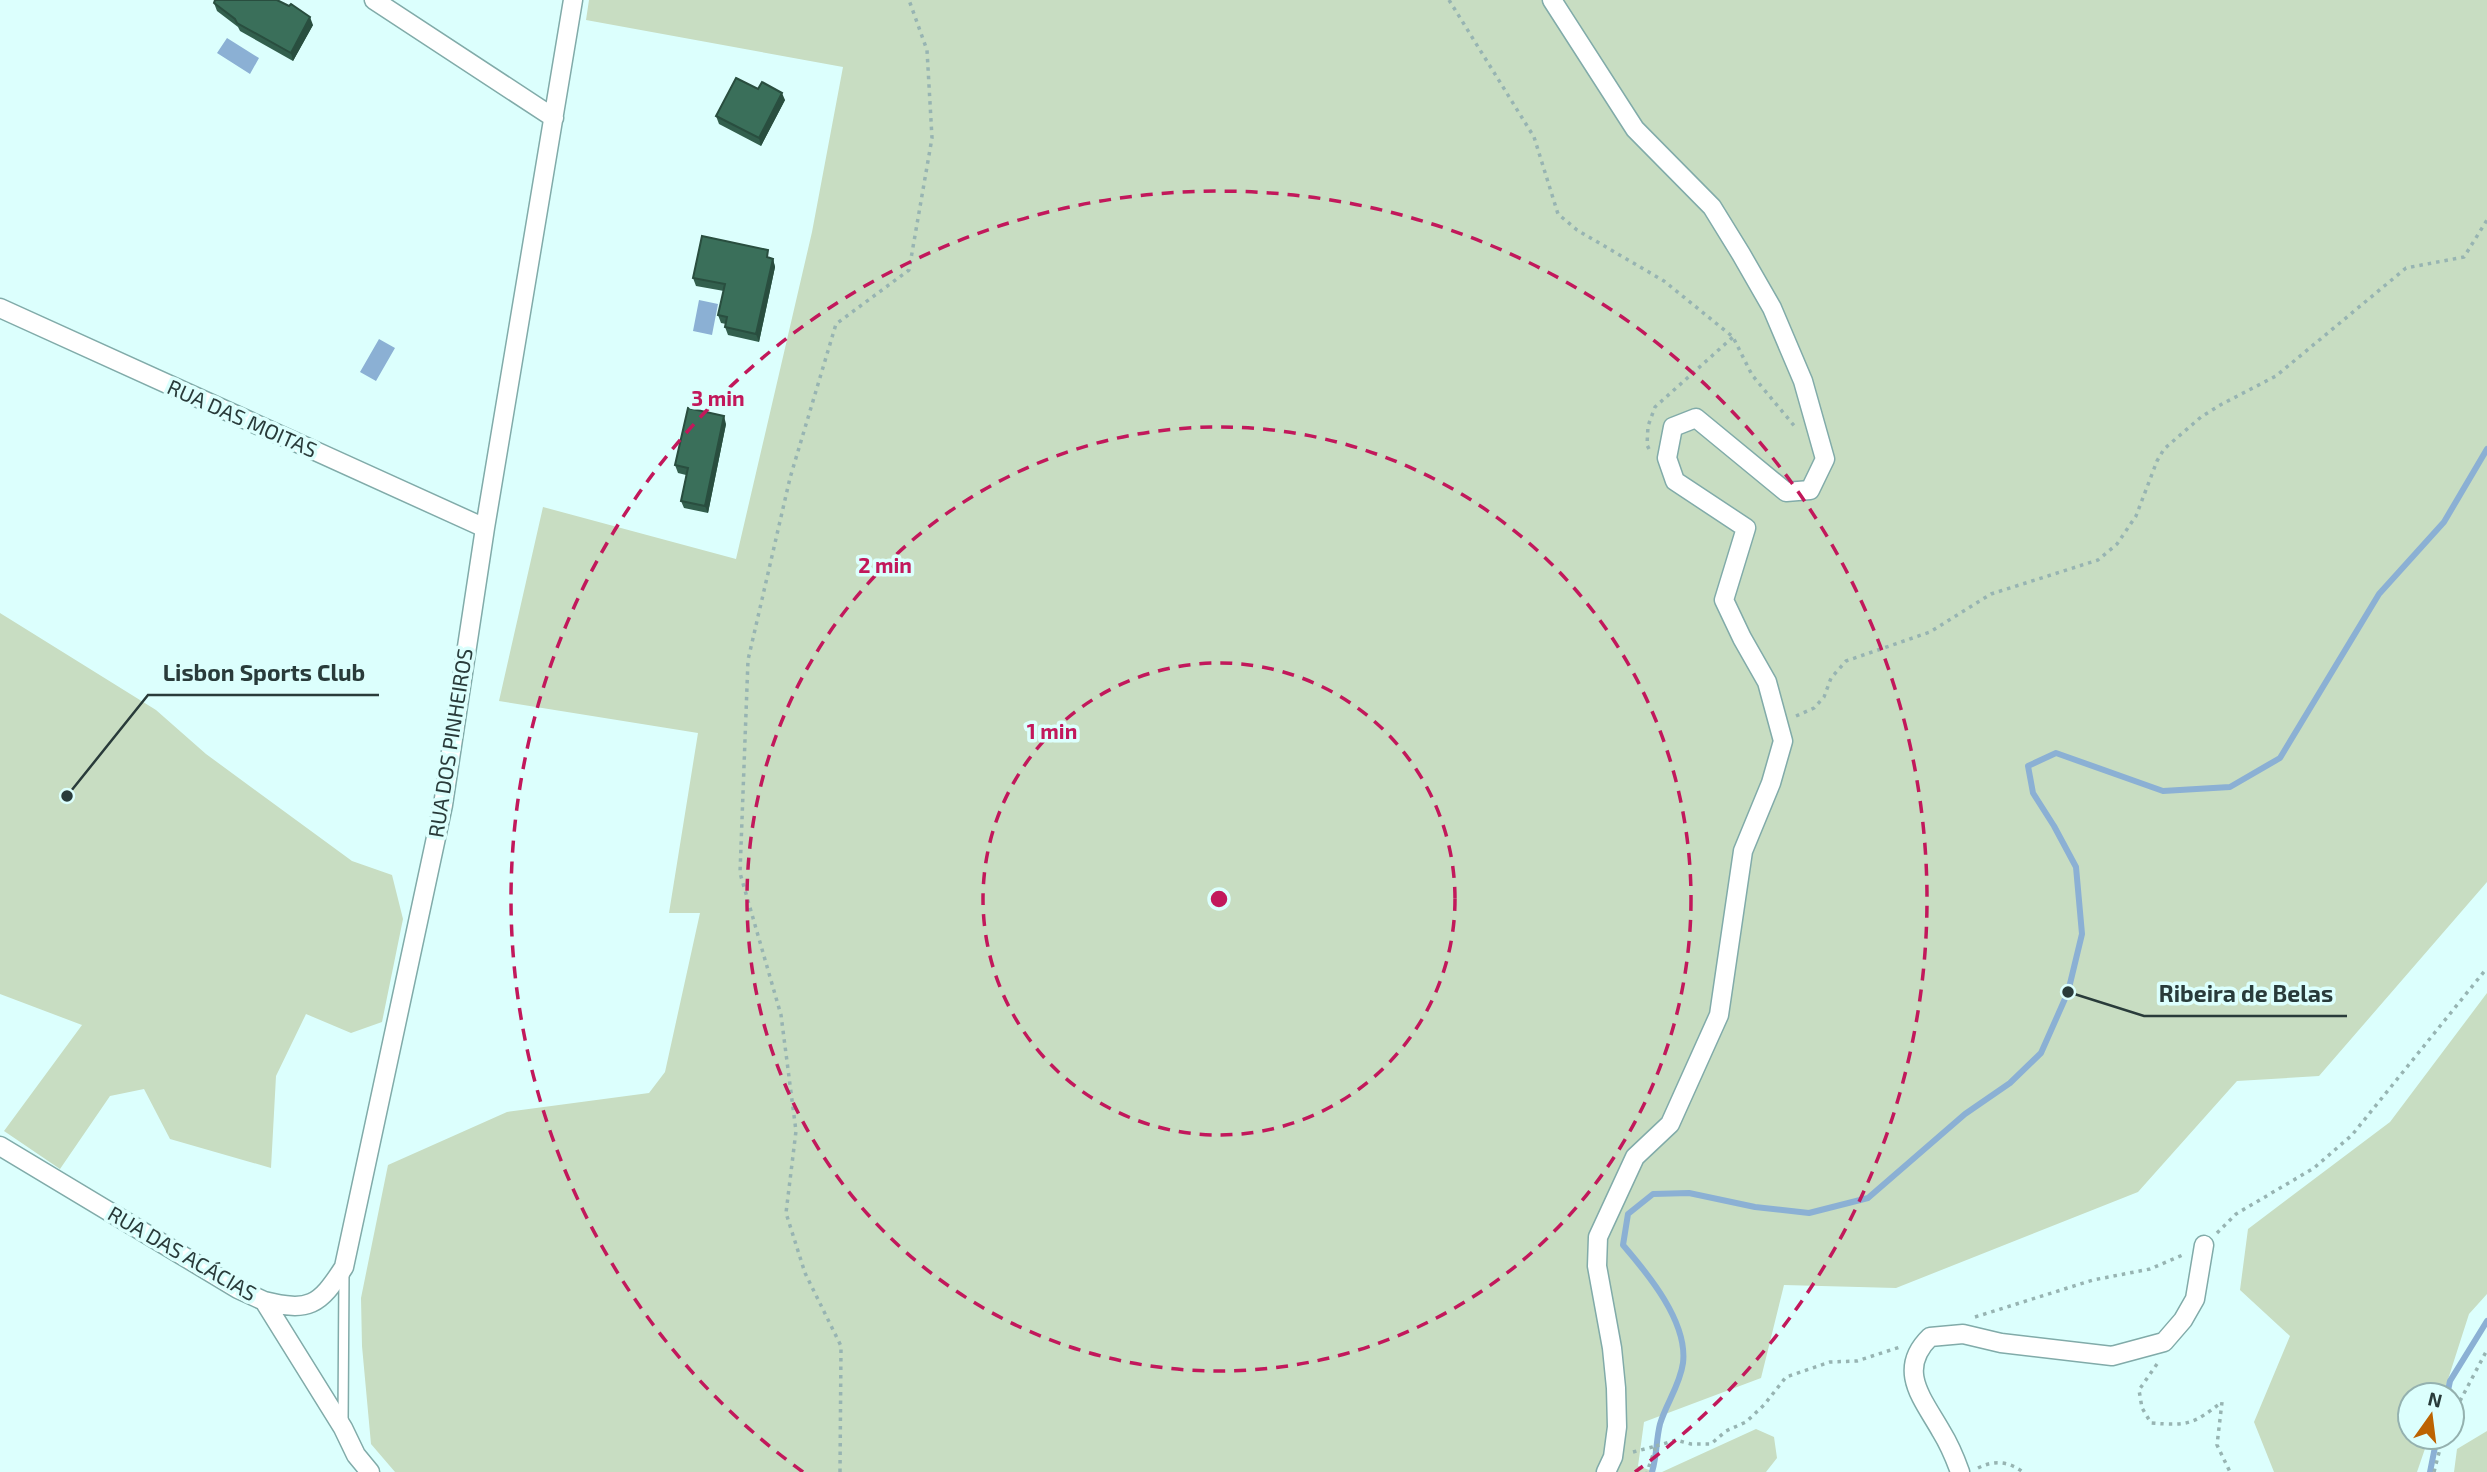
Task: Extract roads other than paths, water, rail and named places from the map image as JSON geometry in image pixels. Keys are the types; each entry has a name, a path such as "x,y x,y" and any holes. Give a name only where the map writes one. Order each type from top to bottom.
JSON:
{"street":[{"path":"374,0 554,118"},
{"name":"RUA DOS PINHEIROS","path":"264,1301 286,1306 311,1304 327,1293 344,1267 443,805 485,528 573,0"},
{"path":"1552,0 1635,129 1712,207 1741,254 1772,308 1803,381 1825,459 1810,490 1786,492 1696,418 1673,427 1667,458 1675,481 1746,528 1724,600 1766,682 1783,741 1771,783 1743,850 1719,1015 1670,1124 1634,1157 1598,1237 1597,1266 1612,1348 1616,1388 1617,1427 1609,1464"},
{"name":"RUA DAS MOITAS","path":"0,308 485,528"},
{"name":"RUA DAS ACÁCIAS","path":"0,1146 238,1289 264,1301 343,1428 356,1455 370,1472"},
{"path":"1960,1472 1943,1434 1918,1391 1913,1373 1915,1356 1930,1337 1964,1334 2001,1343 2112,1356 2164,1342 2183,1320 2195,1299 2204,1245"}],"lane":[{"path":"343,1428 344,1267"}],"water":[{"path":"227,38 259,58 250,74 217,53"},
{"path":"699,300 718,304 712,335 693,331"},
{"path":"379,339 395,348 376,381 360,372"}],"waterway":[{"path":"1652,1472 1660,1424 1683,1363 1683,1347 1673,1315 1654,1284 1623,1245 1628,1214 1653,1194 1689,1193 1755,1207 1809,1213 1868,1198 1965,1114 2010,1083 2041,1053 2068,992 2082,934 2076,867 2033,793 2028,766 2056,753 2163,791 2230,787 2280,758 2379,594 2444,522 2487,449"},
{"path":"2450,1381 2487,1321"},
{"path":"2430,1472 2434,1451"}],"place":[{"name":"Lisbon Sports Club","path":"67,796"},
{"name":"Ribeira de Belas","path":"2068,992"}]}
